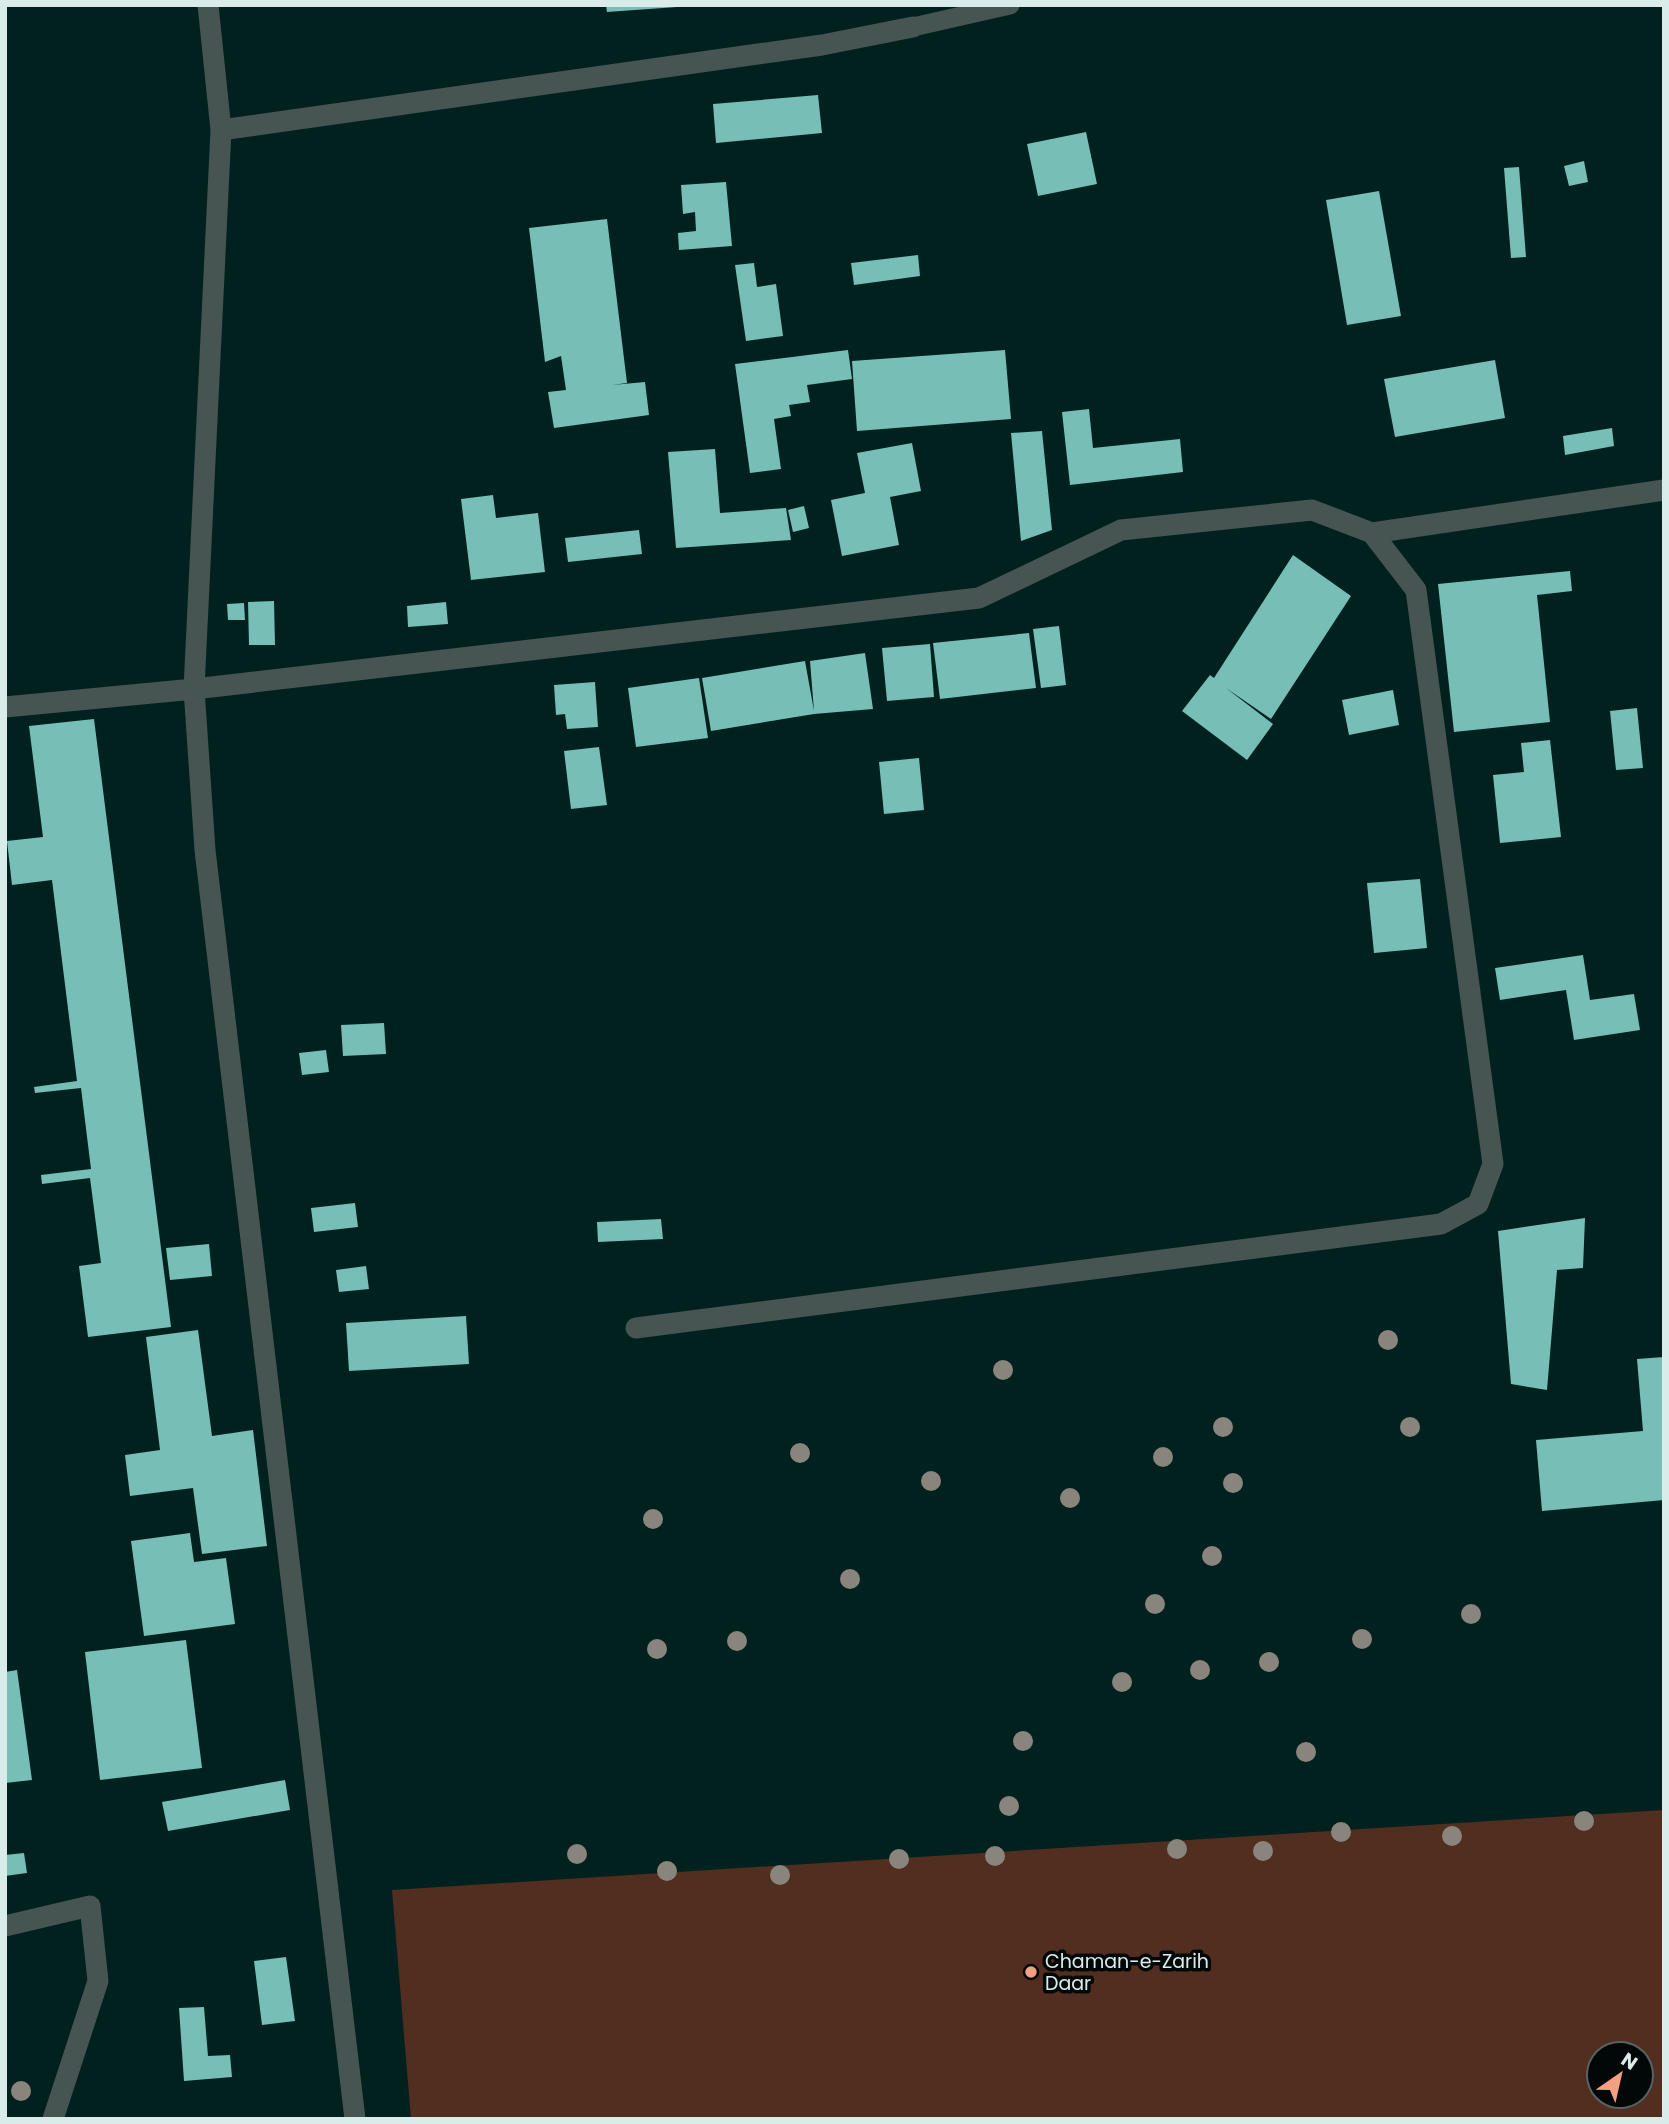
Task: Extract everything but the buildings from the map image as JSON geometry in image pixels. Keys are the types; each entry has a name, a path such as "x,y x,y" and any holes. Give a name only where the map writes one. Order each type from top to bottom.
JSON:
{"street":[{"path":"208,5 221,130 194,689 205,850 355,2119"},
{"path":"221,130 822,45 913,27"},
{"path":"5,707 194,689 979,598 1121,530 1312,510 1372,533 1664,490"},
{"path":"636,1328 1441,1224 1478,1204 1493,1164 1416,590 1372,533"},
{"path":"5,1926 90,1906 98,1982 53,2119"}],"lane":[{"path":"913,27 1010,5"}],"shaded area":[{"name":"Chaman-e-Zarih Daar","path":"1664,1810 1664,2119 411,2119 392,1890"}],"place":[{"name":"Chaman-e-Zarih Daar","path":"1031,1972"}]}
